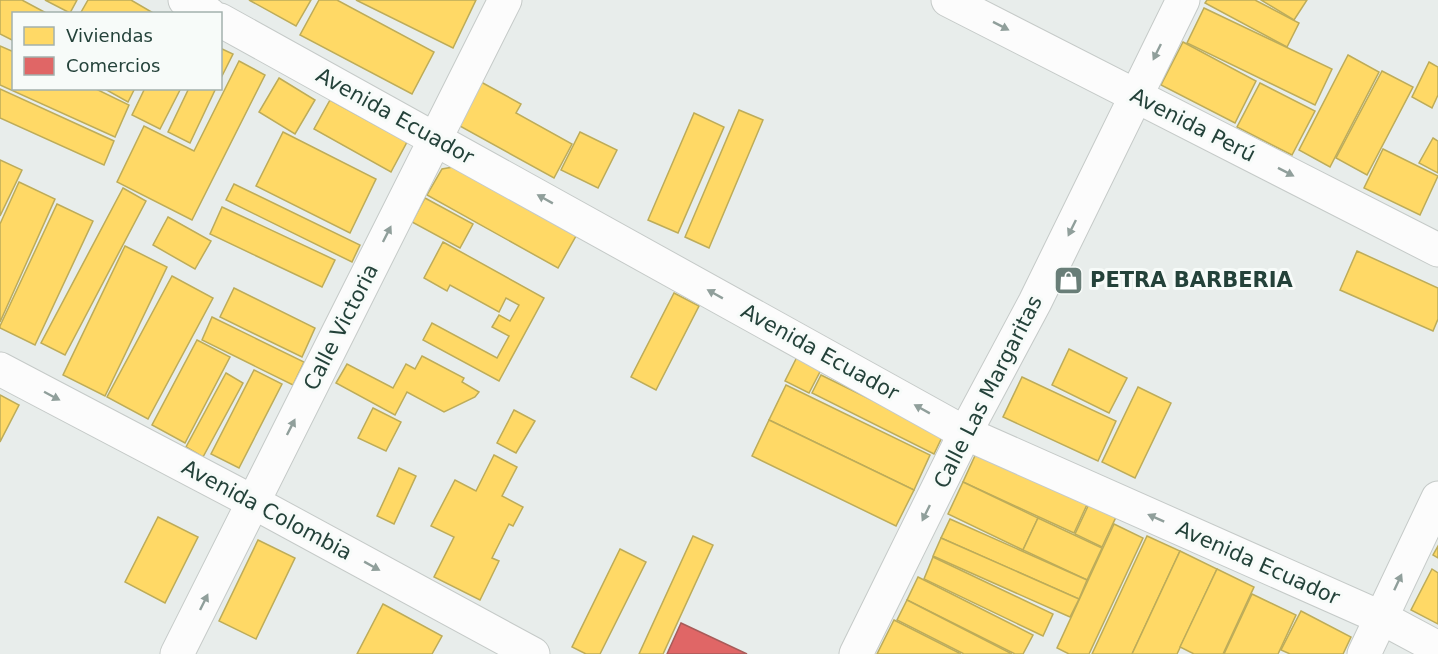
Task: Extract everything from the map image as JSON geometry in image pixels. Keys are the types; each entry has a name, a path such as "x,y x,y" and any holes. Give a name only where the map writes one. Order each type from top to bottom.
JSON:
{"street":[{"path":"185,0 206,12"},
{"name":"Calle Victoria","path":"177,654 505,0"},
{"name":"Avenida Perú","path":"948,0 1438,250"},
{"name":"Calle Las Margaritas","path":"856,654 965,433 1035,302 1183,0"},
{"name":"Avenida Ecuador","path":"222,21 965,433 1382,618 1438,648"},
{"name":"Avenida Colombia","path":"0,369 534,654"},
{"path":"1364,654 1438,498"}],"building: Viviendas":[{"path":"0,0 22,0 44,12 12,12 12,40 0,34"},
{"path":"45,0 77,0 71,12"},
{"path":"88,0 131,0 152,12 81,12"},
{"path":"249,0 311,0 296,26"},
{"path":"319,0 337,0 434,52 412,94 300,35"},
{"path":"356,0 476,0 453,48"},
{"path":"1207,0 1255,0 1299,23 1287,47 1205,3"},
{"path":"1261,0 1307,0 1294,20"},
{"path":"1204,8 1332,69 1315,105 1187,43"},
{"path":"1183,42 1256,81 1235,123 1161,85"},
{"path":"0,46 12,51 12,90 98,90 129,105 115,137 0,85"},
{"path":"222,49 233,54 222,76"},
{"path":"1348,55 1379,72 1330,167 1299,150"},
{"path":"239,61 265,75 192,220 117,182 144,126 194,151"},
{"path":"1429,62 1438,67 1438,95 1432,108 1412,97"},
{"path":"1382,71 1413,87 1367,175 1336,158"},
{"path":"279,78 315,100 295,134 259,112"},
{"path":"481,82 521,104 516,113 572,144 554,178 458,125"},
{"path":"1260,83 1315,111 1292,155 1237,127"},
{"path":"0,89 114,141 104,165 0,118"},
{"path":"107,90 134,90 128,102"},
{"path":"144,90 180,90 160,129 132,115"},
{"path":"188,90 215,90 190,143 168,132"},
{"path":"330,100 407,142 391,172 314,129"},
{"path":"739,110 763,120 709,248 685,237"},
{"path":"694,113 724,127 678,233 648,220"},
{"path":"283,132 376,179 350,233 256,186"},
{"path":"580,132 617,150 598,188 561,170"},
{"path":"1433,138 1438,141 1438,173 1419,163"},
{"path":"1383,149 1438,176 1420,215 1364,188"},
{"path":"0,160 22,170 0,216"},
{"path":"453,167 576,236 558,268 427,195 442,169"},
{"path":"19,182 55,199 0,322 0,224"},
{"path":"234,184 360,245 352,262 226,200"},
{"path":"123,188 146,201 65,355 41,343"},
{"path":"425,198 473,224 460,248 412,222"},
{"path":"57,204 93,221 35,345 0,326"},
{"path":"222,207 335,260 322,287 210,234"},
{"path":"168,217 211,241 195,269 153,245"},
{"path":"443,242 544,298 499,381 423,340 432,323 497,358 509,336 492,327 499,315 510,321 519,305 506,298 499,312 450,285 447,291 424,278"},
{"path":"125,246 167,267 105,396 63,375"},
{"path":"1357,251 1438,288 1438,319 1433,331 1340,290"},
{"path":"172,276 213,298 148,419 107,397"},
{"path":"234,288 315,328 302,357 220,317"},
{"path":"674,293 699,306 656,390 631,377"},
{"path":"212,317 304,362 293,385 202,340"},
{"path":"197,340 230,357 185,443 152,425"},
{"path":"801,349 825,362 809,393 785,381"},
{"path":"1069,349 1127,378 1109,413 1052,385"},
{"path":"422,356 464,378 462,382 479,392 475,397 444,412 407,392 395,415 336,383 347,364 393,388 406,364 415,369"},
{"path":"254,370 282,384 239,468 211,454"},
{"path":"226,373 243,383 203,457 186,447"},
{"path":"821,375 943,435 934,454 812,393"},
{"path":"1022,377 1116,421 1098,461 1003,417"},
{"path":"786,385 930,455 914,490 769,420"},
{"path":"1138,387 1171,403 1135,478 1102,462"},
{"path":"0,395 19,405 0,442"},
{"path":"373,408 401,422 386,451 358,438"},
{"path":"514,410 535,421 516,453 497,443"},
{"path":"769,420 914,490 896,526 752,456"},
{"path":"979,447 1090,498 1074,533 963,482"},
{"path":"494,455 517,467 502,496 523,507 513,526 509,524 492,558 499,561 480,600 434,577 454,537 431,526 455,480 476,491"},
{"path":"399,468 416,476 394,524 377,516"},
{"path":"963,482 1038,518 1023,550 948,514"},
{"path":"1089,504 1116,517 1102,547 1075,534"},
{"path":"158,517 198,537 165,603 125,582"},
{"path":"1038,518 1102,548 1087,580 1023,550"},
{"path":"950,519 1087,580 1079,599 941,538"},
{"path":"1114,524 1143,538 1089,654 1069,654 1057,648"},
{"path":"693,536 713,545 663,654 639,654"},
{"path":"1147,536 1180,551 1132,654 1092,654"},
{"path":"941,538 1079,599 1070,617 933,556"},
{"path":"258,540 295,558 256,639 219,621"},
{"path":"1438,546 1438,558 1433,555"},
{"path":"620,549 646,562 600,654 586,654 572,647"},
{"path":"1180,551 1217,569 1177,654 1132,654"},
{"path":"933,557 1053,614 1043,636 924,579"},
{"path":"1217,569 1254,587 1223,654 1194,654 1180,647"},
{"path":"1432,569 1438,573 1438,624 1411,610"},
{"path":"918,577 1033,635 1023,654 1015,654 907,600"},
{"path":"1252,594 1296,615 1278,654 1224,654"},
{"path":"907,600 1012,654 964,654 897,620"},
{"path":"383,604 442,636 432,654 357,654"},
{"path":"1301,611 1351,637 1343,654 1290,654 1281,650"},
{"path":"894,620 961,654 877,654"}],"building: Comercios":[{"path":"681,623 747,654 667,654"}],"place":[{"name":"PETRA BARBERIA","path":"1069,280"}]}
